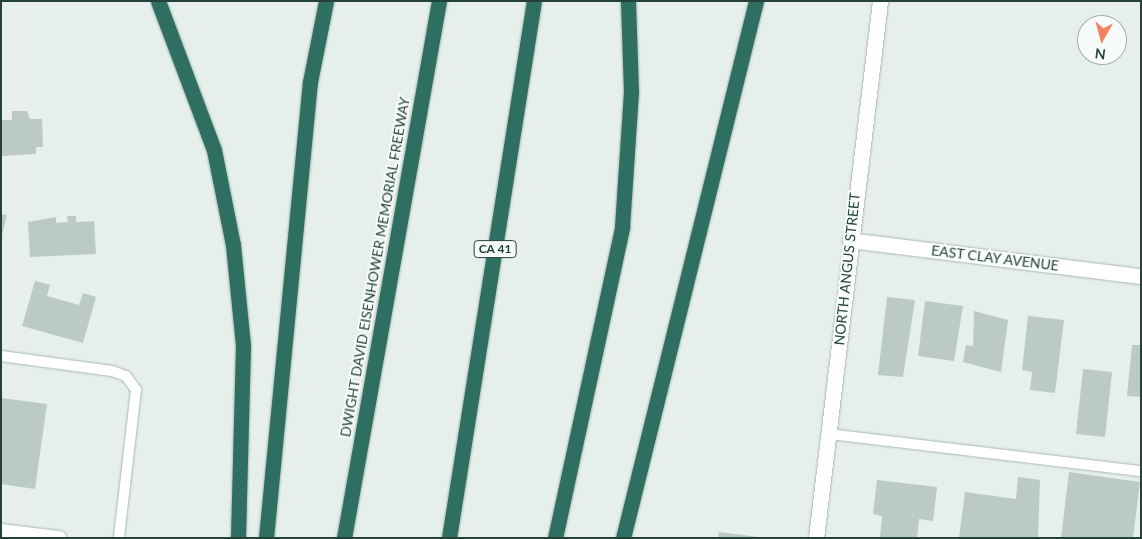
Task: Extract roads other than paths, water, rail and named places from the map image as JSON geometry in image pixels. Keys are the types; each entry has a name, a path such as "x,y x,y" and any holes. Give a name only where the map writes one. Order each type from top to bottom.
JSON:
{"highway":[{"path":"158,1 199,101 226,196 242,336 242,470 238,538"},
{"path":"266,538 310,82 326,1"},
{"name":"DWIGHT DAVID EISENHOWER MEMORIAL FREEWAY","path":"344,538 439,1"},
{"name":"CA 41","path":"449,538 534,1"},
{"path":"555,538 605,316 627,185 632,92 628,1"},
{"path":"625,532 756,1"}],"street":[{"name":"NORTH ANGUS STREET","path":"816,538 850,240 880,1"},
{"name":"EAST CLAY AVENUE","path":"850,240 1141,276"},
{"path":"1,531 59,538"}],"lane":[{"path":"1,356 112,371 126,376 136,390 119,538"},
{"path":"829,434 1141,472"}]}
